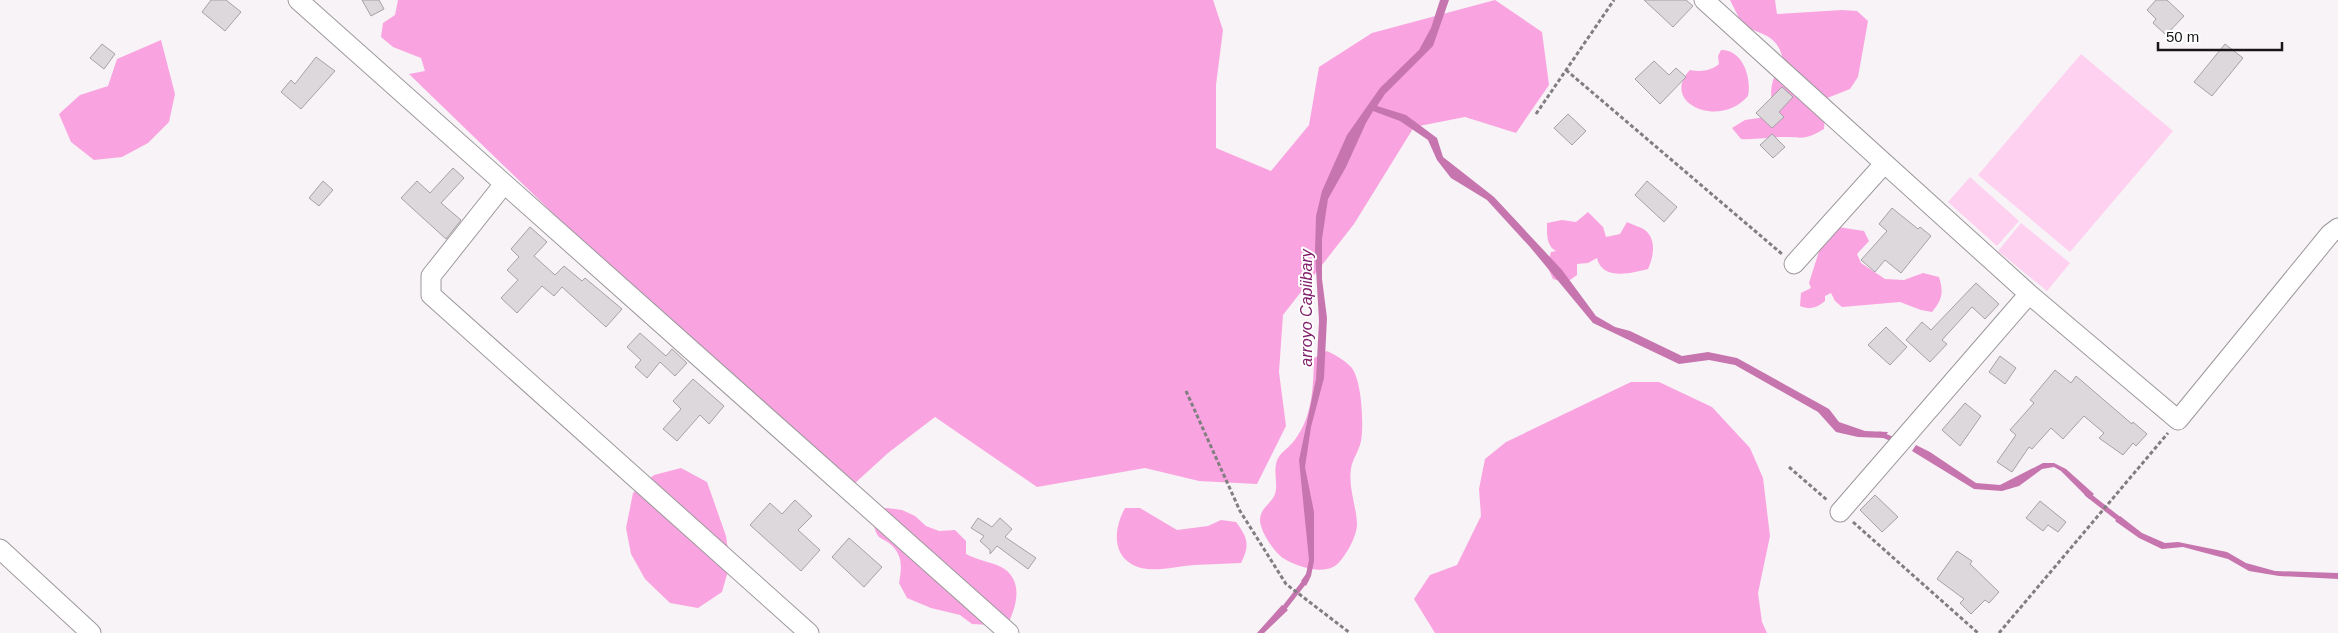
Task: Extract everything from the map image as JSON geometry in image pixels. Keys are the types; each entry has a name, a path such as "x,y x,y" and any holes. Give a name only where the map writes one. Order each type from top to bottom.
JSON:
{"street":[{"path":"298,0 1009,633"},
{"path":"1704,0 2029,294 2178,420 2330,234 2338,228"},
{"path":"1794,264 1884,164"},
{"path":"504,184 431,276 431,295 809,633"},
{"path":"1840,512 2029,294"},
{"path":"0,549 91,633"}],"path":[{"path":"1536,114 1614,0"},
{"path":"1566,70 1794,264"},
{"path":"1186,391 1240,511 1291,589 1350,633"},
{"path":"1999,633 2178,420"},
{"path":"1790,467 1978,633"}],"shaded area":[{"path":"398,0 1213,0 1223,30 1216,85 1216,148 1271,171 1309,125 1319,67 1372,33 1495,0 1542,32 1549,85 1516,133 1465,117 1414,127 1354,224 1283,315 1279,372 1286,426 1257,484 1199,481 1145,468 1037,487 935,417 888,453 843,494 409,74 425,71 421,58 393,47 381,37 383,23 395,15"},
{"path":"1440,0 1449,0 1433,46 1385,94 1377,106 1406,115 1437,138 1443,157 1494,197 1562,270 1596,316 1615,327 1630,331 1682,356 1708,352 1737,358 1829,409 1839,422 1865,431 1888,432 1884,438 1858,437 1836,432 1818,412 1735,365 1709,360 1679,364 1593,323 1530,247 1487,200 1451,178 1437,160 1428,140 1400,121 1373,111 1328,199 1322,239 1322,279 1327,318 1324,378 1311,427 1305,467 1314,512 1314,561 1311,576 1306,586 1301,581 1306,574 1309,560 1299,460 1316,379 1319,321 1315,251 1316,216 1322,191 1347,135 1380,88 1419,50 1431,28"},
{"path":"1730,0 1775,0 1777,14 1842,10 1857,11 1868,21 1858,77 1850,89 1822,100 1825,114 1824,129 1803,137 1741,139 1732,128 1745,120 1773,116 1771,100 1773,81 1783,61 1778,46 1774,41 1764,34 1743,26"},
{"path":"161,40 175,94 169,122 148,143 122,157 94,160 71,142 59,114 80,95 108,86 117,59"},
{"path":"1721,50 1735,54 1740,59 1747,73 1748,96 1736,106 1722,111 1696,108 1687,101 1682,92 1682,82 1690,70 1706,70 1719,64 1718,56"},
{"path":"2081,54 2173,131 2070,252 1978,175"},
{"path":"1970,177 2019,221 1997,246 1948,202"},
{"path":"1588,212 1603,227 1606,237 1620,234 1627,222 1646,231 1653,245 1648,269 1618,274 1611,273 1600,265 1597,258 1588,263 1577,264 1577,275 1566,283 1553,279 1547,266 1551,252 1556,251 1549,243 1547,223 1562,220 1576,222"},
{"path":"2021,223 2070,263 2047,291 1998,251"},
{"path":"1838,227 1864,231 1869,241 1857,254 1861,263 1885,279 1904,280 1923,273 1939,277 1941,296 1932,312 1900,302 1842,307 1835,301 1831,293 1825,296 1825,301 1816,307 1807,308 1800,306 1801,293 1811,288 1809,283 1821,245"},
{"path":"1327,351 1346,362 1355,373 1360,392 1362,425 1361,441 1350,476 1357,519 1356,532 1348,550 1339,562 1333,567 1321,570 1294,564 1283,558 1268,541 1262,530 1260,520 1262,512 1275,494 1277,460 1294,441 1305,422 1311,401 1314,358"},
{"path":"1631,382 1659,382 1712,407 1750,448 1763,478 1770,536 1758,593 1762,622 1767,633 1435,633 1414,599 1430,575 1457,565 1481,516 1479,489 1485,459 1506,442"},
{"path":"1916,445 1930,452 1976,483 2000,485 2043,463 2054,463 2066,469 2094,494 2089,499 2061,471 2054,467 2042,469 2019,486 2002,491 1974,489 1912,451"},
{"path":"681,468 707,482 726,536 730,564 722,592 698,608 670,603 645,579 631,554 626,528 633,493 654,475"},
{"path":"887,508 902,510 915,516 926,526 939,531 955,530 966,541 966,554 1006,570 1012,576 1016,590 1013,613 1007,626 972,624 960,615 931,608 907,598 899,583 901,566 899,556 894,547 879,537 874,527 873,510"},
{"path":"1125,508 1140,508 1177,530 1208,526 1221,520 1236,522 1245,537 1247,546 1244,557 1241,563 1194,565 1161,569 1141,568 1131,564 1124,558 1117,543 1118,525"},
{"path":"2120,516 2142,533 2165,543 2178,542 2227,552 2246,563 2275,571 2338,573 2338,579 2279,576 2249,571 2228,559 2183,547 2162,549 2139,538 2115,521"},
{"path":"1282,605 1288,610 1264,633 1257,633"}],"building":[{"path":"211,0 226,0 241,12 225,31 202,12"},
{"path":"362,0 379,0 384,9 371,16"},
{"path":"1644,0 1686,0 1693,6 1673,27"},
{"path":"2156,0 2167,0 2184,16 2166,35 2153,23 2156,19 2147,10"},
{"path":"102,44 115,54 104,69 90,58"},
{"path":"2225,44 2243,58 2212,96 2194,82"},
{"path":"316,57 335,71 301,109 281,92 291,80 295,84"},
{"path":"1654,61 1669,75 1676,68 1686,77 1660,104 1635,79"},
{"path":"1782,87 1793,97 1779,112 1784,117 1772,128 1756,113"},
{"path":"1568,114 1586,131 1572,145 1554,128"},
{"path":"1772,134 1785,147 1773,158 1760,145"},
{"path":"453,168 464,178 441,203 461,220 446,239 401,198 417,181 430,193"},
{"path":"323,181 333,190 319,206 309,198"},
{"path":"1647,181 1677,207 1664,222 1635,195"},
{"path":"1892,208 1918,229 1920,227 1931,236 1901,273 1885,260 1875,272 1861,260 1887,231 1879,224"},
{"path":"530,227 547,242 534,256 555,275 564,266 582,281 585,278 622,309 606,327 562,287 554,296 542,286 517,313 501,298 518,280 507,270 519,257 511,249"},
{"path":"1976,283 1999,304 1985,319 1972,307 1942,340 1947,344 1930,362 1906,340 1922,322 1931,330"},
{"path":"1886,327 1907,347 1890,365 1868,345"},
{"path":"640,333 666,356 672,349 687,363 675,376 660,362 647,378 635,367 641,360 627,347"},
{"path":"2000,356 2016,368 2005,384 1989,372"},
{"path":"2055,370 2071,383 2076,376 2132,424 2133,422 2147,434 2136,446 2133,443 2123,455 2099,438 2104,433 2084,416 2063,439 2051,428 2032,449 2029,447 2012,472 1997,462 2016,435 2010,430 2034,403 2030,400"},
{"path":"693,379 724,406 709,424 700,415 677,441 663,429 681,409 673,401"},
{"path":"1965,403 1981,416 1960,446 1942,430"},
{"path":"1875,495 1898,517 1882,532 1860,510"},
{"path":"795,500 812,516 798,530 820,550 801,571 750,525 770,503 782,514"},
{"path":"2040,501 2066,522 2058,532 2048,525 2043,531 2026,518"},
{"path":"978,518 992,527 1000,518 1012,529 1005,537 1036,558 1028,569 997,546 990,554 990,550 980,541 984,536 971,528"},
{"path":"849,538 882,567 864,587 832,557"},
{"path":"1957,551 1972,561 1970,564 1999,592 1989,603 1985,600 1971,614 1960,603 1964,599 1937,579"}],"waterway":[{"path":"1880,434 1897,441"},
{"path":"2087,494 2124,523"},
{"name":"arroyo Capiibary","path":"1281,612 1306,580"}]}
